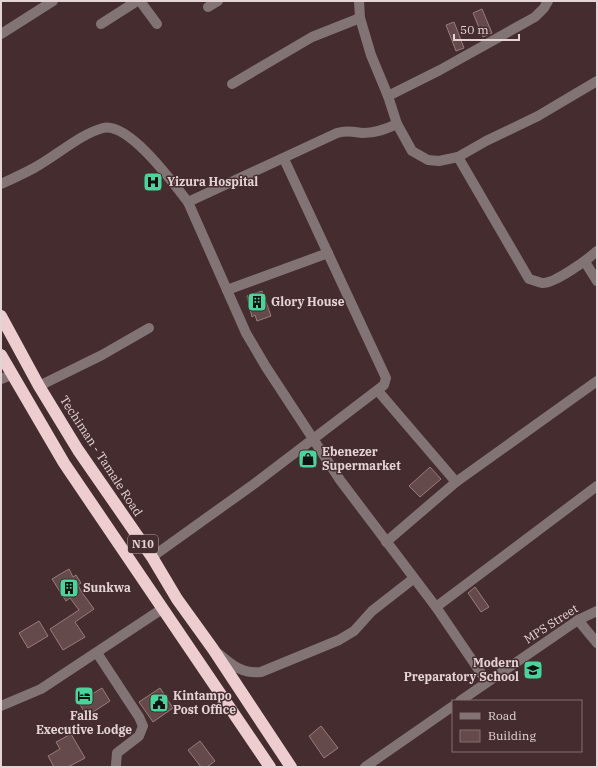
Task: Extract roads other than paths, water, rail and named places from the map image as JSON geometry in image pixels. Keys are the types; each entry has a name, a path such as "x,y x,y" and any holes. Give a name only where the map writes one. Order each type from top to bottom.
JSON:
{"highway":[{"name":"Techiman - Tamale Road","path":"1,316 39,386 78,450 152,557 177,599 213,649 291,767"},
{"name":"N10","path":"1,355 6,377 270,767"},
{"path":"162,609 177,599"}],"street":[{"path":"1,34 53,1"},
{"path":"101,24 137,1"},
{"path":"140,1 157,24"},
{"path":"208,7 218,1"},
{"path":"359,1 360,18 371,55 388,96 397,124 412,152 428,160 439,161 458,157 486,141 538,116 597,81"},
{"path":"388,96 440,70 535,17 548,1"},
{"path":"232,84 312,37 360,18"},
{"path":"188,202 337,133 348,130 362,133 381,131 397,124"},
{"path":"1,184 34,168 84,137 104,128 121,132 152,156 188,202 246,333 313,439 340,480 413,579 436,607 488,682"},
{"path":"458,157 529,279 543,283 585,262 597,252"},
{"path":"152,557 254,484 384,385 386,378 284,158"},
{"path":"227,290 328,253"},
{"path":"585,262 597,281"},
{"path":"39,386 102,356 150,328"},
{"path":"386,542 456,482 597,381"},
{"path":"378,391 456,482"},
{"path":"436,607 597,486"},
{"path":"213,649 237,669 250,673 261,672 339,640 354,631 372,611 413,579"},
{"path":"1,706 41,689 162,609"},
{"name":"MPS Street","path":"461,700 578,620 597,611"},
{"path":"578,620 597,643"},
{"path":"97,653 139,717 143,726 139,736 116,753 116,766"},
{"path":"365,767 452,707"}],"place":[{"name":"Yizura Hospital","path":"153,182"},
{"name":"Glory House","path":"257,302"},
{"name":"Ebenezer Supermarket","path":"308,459"},
{"name":"Sunkwa","path":"69,588"},
{"name":"Modern Preparatory School","path":"533,670"},
{"name":"Falls Executive Lodge","path":"84,696"},
{"name":"Kintampo Post Office","path":"159,703"}]}
